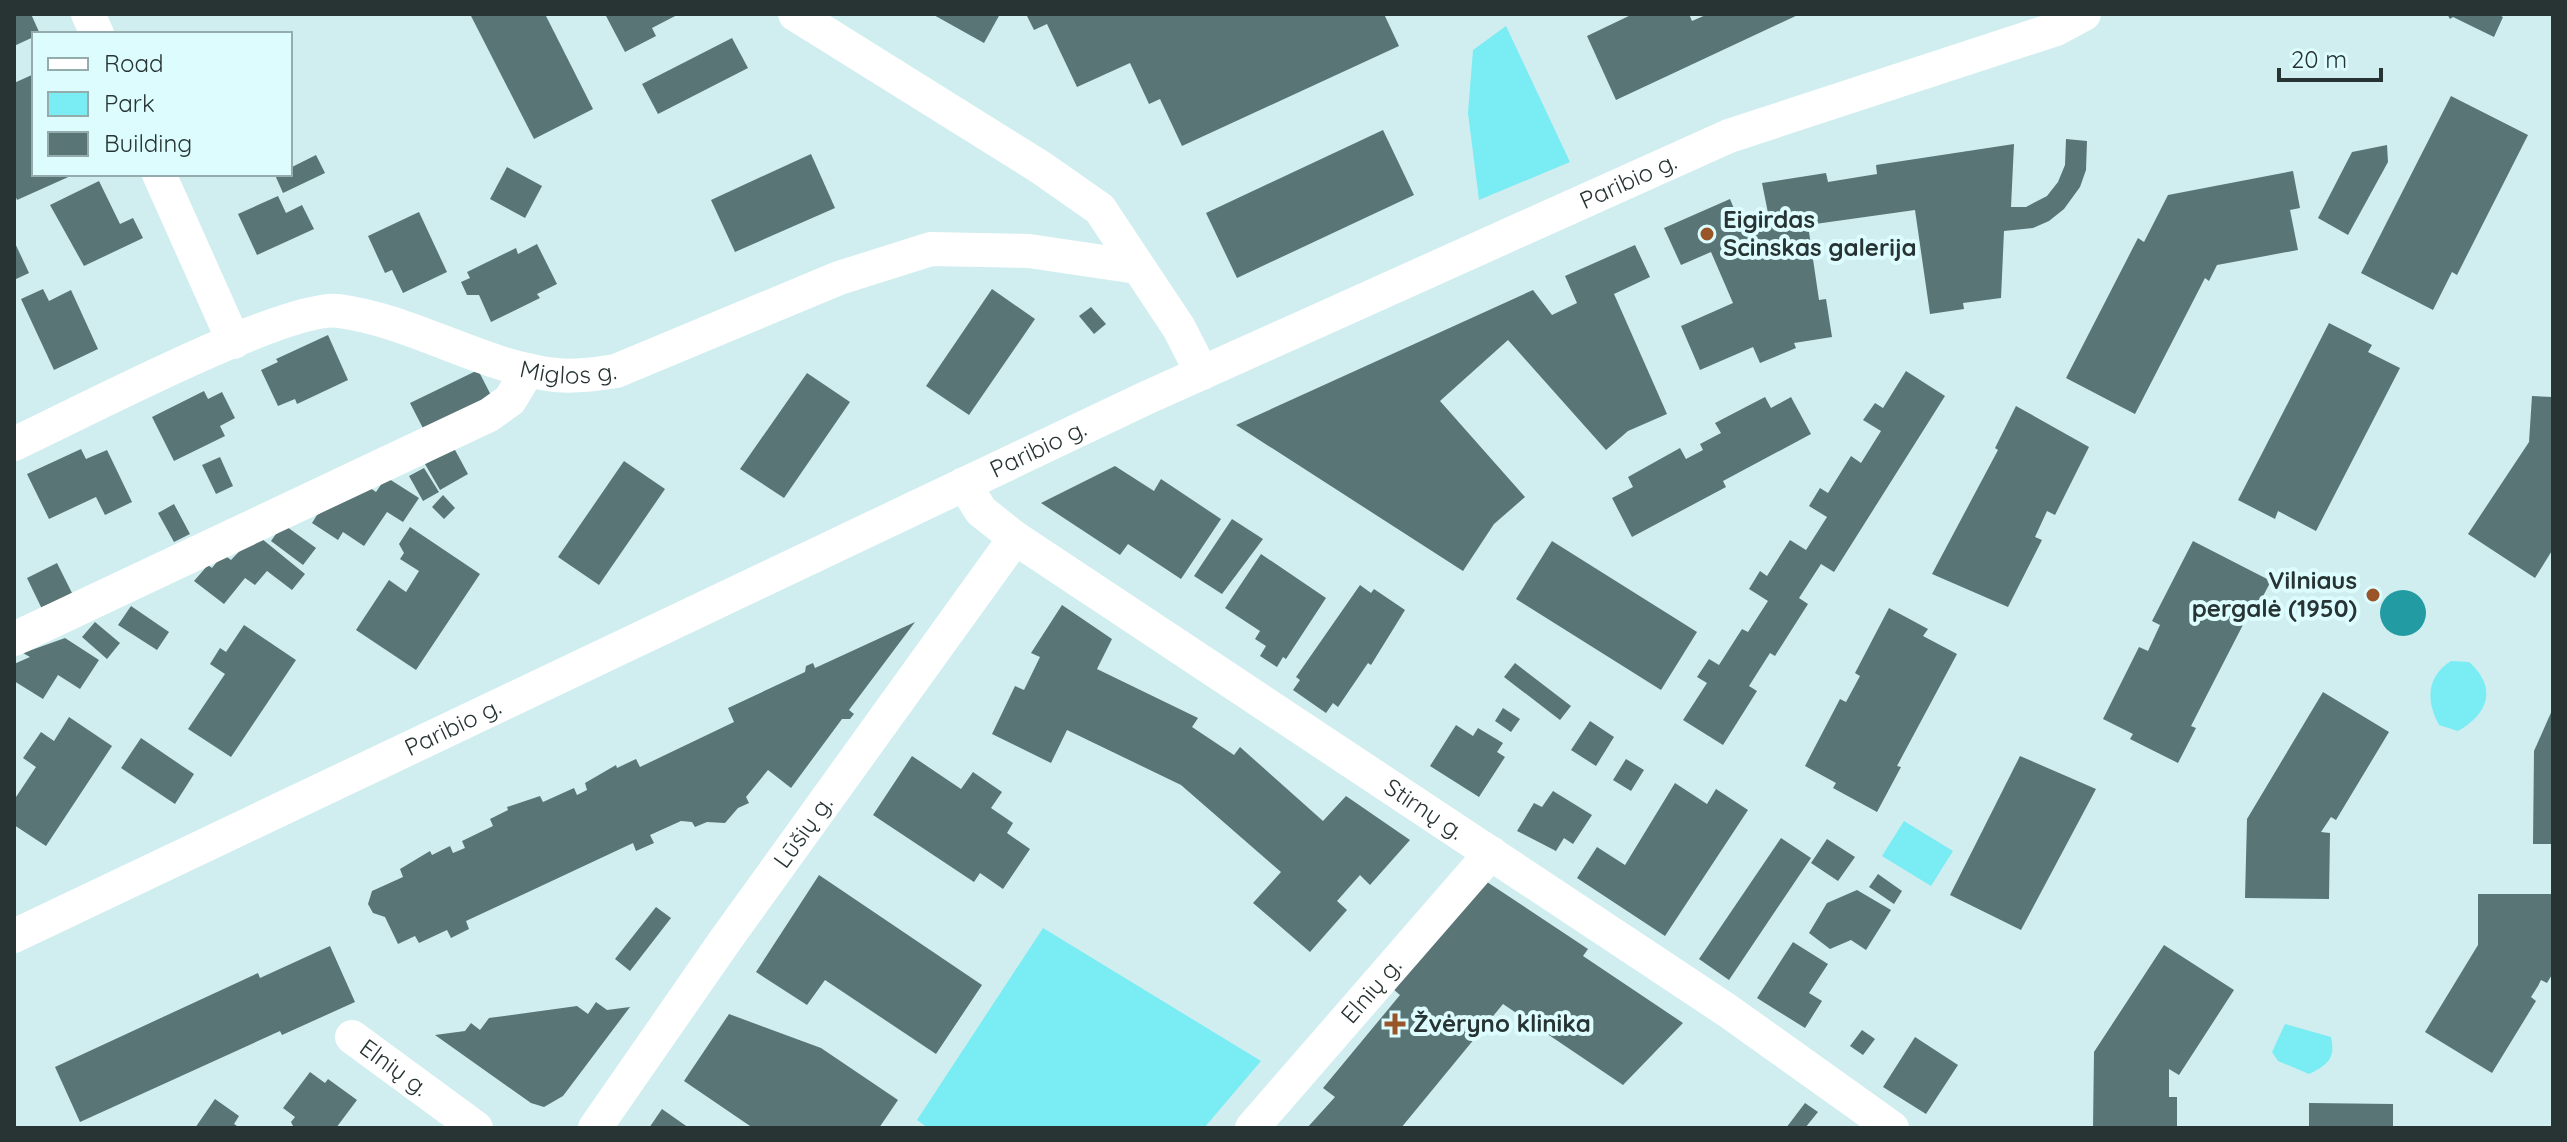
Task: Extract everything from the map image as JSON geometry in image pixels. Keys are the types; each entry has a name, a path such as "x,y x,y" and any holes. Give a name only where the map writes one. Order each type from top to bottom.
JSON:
{"street":[{"path":"795,14 1040,167 1100,209 1179,328 1202,373"},
{"name":"Paribio g.","path":"14,936 964,484 1202,373 1729,136 2056,29 2084,14"},
{"path":"160,176 234,342"},
{"name":"Miglos g.","path":"14,444 234,342 303,314 339,311 528,370 585,375 616,371 839,278 931,249 1029,251 1137,267"},
{"path":"14,639 489,415 510,400 528,370"},
{"name":"Stirnų g.","path":"964,484 981,511 1015,538 1728,1011 1892,1128"},
{"name":"Lūšių g.","path":"595,1128 724,942 1015,538"},
{"name":"Elnių g.","path":"1252,1128 1491,853"},
{"name":"Elnių g.","path":"352,1037 476,1128"}],"green space":[{"path":"1506,26 1570,162 1479,200 1468,113 1473,50"},
{"path":"2451,661 2469,662 2484,681 2486,691 2482,709 2458,731 2439,725 2430,698 2437,674"},
{"path":"1904,821 1953,851 1931,886 1882,856"},
{"path":"1043,928 1261,1061 1204,1128 928,1128 917,1120"},
{"path":"2285,1024 2331,1037 2329,1060 2309,1074 2278,1061 2272,1052"}],"shaded area":[{"path":"2403,590 2419,597 2426,613 2419,629 2403,636 2387,629 2380,613 2387,597"}],"building":[{"path":"14,14 31,14 39,32 32,32 32,38 14,46"},
{"path":"470,14 545,14 593,109 534,139"},
{"path":"605,14 679,14 652,28 656,36 625,52"},
{"path":"932,14 1000,14 984,43"},
{"path":"1026,14 1384,14 1399,46 1182,146 1160,99 1149,104 1130,63 1077,87 1047,24 1034,30"},
{"path":"1633,14 1689,14 1692,21 1708,14 1800,14 1616,100 1587,36"},
{"path":"2447,14 2497,14 2503,17 2494,37 2453,17 2450,19"},
{"path":"732,38 748,68 658,114 642,84"},
{"path":"32,75 32,176 71,176 17,200 14,193 14,83"},
{"path":"2451,96 2528,135 2457,275 2452,272 2433,310 2361,273"},
{"path":"1383,130 1414,195 1237,278 1206,213"},
{"path":"2066,139 2087,141 2086,170 2080,187 2064,209 2049,221 2033,228 2004,231 2001,298 1963,303 1964,309 1930,314 1915,210 1808,225 1819,300 1826,299 1832,337 1794,343 1796,348 1760,363 1753,347 1700,370 1681,326 1733,303 1711,252 1681,265 1664,228 1730,199 1740,223 1769,218 1762,183 1826,173 1828,182 1877,174 1876,165 2014,144 2011,207 2026,207 2047,196 2058,182 2065,165"},
{"path":"2387,145 2388,162 2348,235 2318,218 2352,152"},
{"path":"811,154 835,208 735,252 711,200"},
{"path":"316,155 325,173 283,193 275,176 292,176 292,167"},
{"path":"507,167 542,186 525,218 490,199"},
{"path":"2293,171 2300,208 2290,210 2298,250 2217,265 2209,281 2205,278 2135,414 2066,378 2138,238 2144,242 2168,195"},
{"path":"99,181 120,224 133,218 143,238 84,266 50,205"},
{"path":"278,196 286,213 302,205 314,229 257,255 238,214"},
{"path":"419,212 447,272 403,293 392,270 385,273 368,236"},
{"path":"14,241 29,273 14,280"},
{"path":"537,244 557,284 537,294 540,298 491,322 479,295 467,295 461,282 470,278 467,272 516,248 518,254"},
{"path":"1635,245 1650,277 1614,294 1667,414 1628,431 1606,450 1508,340 1440,401 1525,497 1494,524 1463,571 1236,425 1533,290 1552,315 1577,303 1565,276"},
{"path":"43,289 49,301 71,290 98,349 54,370 21,299"},
{"path":"992,289 1035,319 969,415 926,386"},
{"path":"1091,307 1106,324 1094,334 1079,316"},
{"path":"2329,323 2372,345 2368,352 2400,368 2316,531 2278,511 2275,519 2238,500"},
{"path":"328,335 348,380 297,404 295,399 278,406 261,370 278,362 276,359"},
{"path":"478,370 495,403 427,436 410,403"},
{"path":"1906,371 1945,396 1834,572 1821,564 1799,598 1808,604 1775,656 1770,653 1749,686 1757,691 1723,745 1683,720 1707,683 1697,677 1709,659 1719,665 1742,629 1748,632 1768,601 1749,589 1760,571 1767,576 1790,540 1806,550 1827,517 1809,506 1820,488 1828,493 1851,456 1861,463 1881,431 1863,420 1875,403 1883,408"},
{"path":"807,373 850,402 784,498 740,469"},
{"path":"204,391 208,399 222,392 235,418 220,426 225,436 174,461 152,417"},
{"path":"2532,396 2553,397 2553,549 2535,578 2468,534 2529,442"},
{"path":"1765,397 1771,408 1791,397 1811,434 1723,481 1726,487 1632,537 1612,498 1633,487 1628,477 1680,448 1686,459 1703,450 1700,444 1721,433 1715,423"},
{"path":"2016,406 2089,447 2055,515 2047,511 2035,537 2042,540 2008,607 1932,574 1998,450 1995,448"},
{"path":"454,448 468,474 440,490 425,464"},
{"path":"81,449 86,459 107,450 132,502 105,515 96,497 49,519 27,474"},
{"path":"220,457 233,486 216,494 202,465"},
{"path":"624,461 665,489 599,585 558,557"},
{"path":"1115,466 1154,491 1161,479 1221,519 1181,579 1128,544 1120,555 1041,503"},
{"path":"424,468 439,492 423,501 409,476"},
{"path":"386,477 419,498 403,522 387,512 364,546 343,532 338,540 312,523 317,515 366,485 376,492"},
{"path":"443,495 455,508 444,519 432,507"},
{"path":"174,504 190,534 174,542 158,513"},
{"path":"1232,519 1263,539 1222,594 1194,576"},
{"path":"283,524 316,548 303,565 271,541"},
{"path":"410,527 480,574 416,670 356,630 389,580 406,592 419,571 400,559 404,553 399,544"},
{"path":"256,534 305,574 292,590 267,571 255,585 245,578 224,604 194,581 208,565 212,568 223,554 231,560"},
{"path":"1552,541 1697,632 1661,690 1516,599"},
{"path":"2193,541 2271,581 2252,617 2248,615 2191,726 2196,728 2178,763 2130,739 2133,734 2103,719 2139,647 2148,651 2160,625 2152,621"},
{"path":"1261,554 1326,598 1286,659 1283,657 1277,667 1260,656 1266,646 1255,639 1260,631 1225,608"},
{"path":"57,563 72,593 42,609 27,578"},
{"path":"1360,585 1371,593 1374,589 1405,610 1371,665 1368,663 1338,707 1333,703 1326,713 1293,690 1300,680 1296,677"},
{"path":"1062,605 1112,639 1097,669 1198,718 1192,727 1234,755 1240,747 1323,821 1346,796 1410,840 1370,885 1360,875 1337,901 1347,910 1310,952 1253,903 1281,872 1181,785 1067,730 1051,763 992,734 1015,686 1024,690 1040,657 1031,653"},
{"path":"131,606 169,632 157,650 118,625"},
{"path":"1889,608 1928,629 1923,636 1957,654 1897,766 1901,767 1877,812 1833,788 1836,783 1805,766 1840,699 1846,702 1860,676 1855,673"},
{"path":"95,622 120,643 107,659 82,637"},
{"path":"915,622 849,710 854,714 850,719 842,719 791,788 768,770 746,797 749,803 738,808 725,823 707,822 695,827 692,822 681,821 650,835 654,843 636,851 633,843 466,921 469,929 451,938 447,930 419,943 415,936 398,944 385,917 373,913 368,904 372,891 403,877 400,869 430,851 432,855 450,846 453,853 465,848 462,841 493,826 490,819 508,810 507,807 540,796 543,802 574,788 577,795 587,790 585,783 616,765 617,768 636,759 640,767 734,722 728,708 805,672 806,666 813,663 815,668"},
{"path":"244,625 296,660 231,757 188,729 225,674 210,664 220,648 226,652"},
{"path":"65,638 99,660 80,689 58,675 43,699 14,681 14,664 30,657 23,653"},
{"path":"1515,663 1571,706 1560,720 1504,677"},
{"path":"2323,692 2389,732 2336,820 2331,817 2321,832 2330,833 2329,899 2245,898 2247,819"},
{"path":"1503,708 1520,719 1511,732 1495,721"},
{"path":"2553,708 2553,844 2533,844 2534,751"},
{"path":"69,717 112,746 46,846 14,825 14,800 36,767 23,758 41,732 54,741"},
{"path":"1590,721 1614,737 1596,766 1571,750"},
{"path":"1456,725 1473,736 1478,728 1503,743 1497,752 1505,757 1479,797 1430,766"},
{"path":"141,738 194,774 175,804 121,768"},
{"path":"912,756 961,789 973,772 1002,792 991,808 1013,823 1007,833 1030,849 1003,889 980,873 974,882 873,815"},
{"path":"2020,756 2096,789 2021,930 1950,895"},
{"path":"1626,759 1644,770 1631,791 1613,780"},
{"path":"1675,783 1707,804 1716,789 1748,810 1665,936 1577,878 1597,847 1625,865"},
{"path":"1553,791 1592,815 1573,844 1564,838 1556,851 1517,831 1534,803 1542,807"},
{"path":"1781,838 1811,858 1729,980 1699,959"},
{"path":"1827,839 1855,857 1838,881 1811,863"},
{"path":"1878,874 1902,891 1894,904 1869,887"},
{"path":"819,875 982,985 936,1054 825,980 807,1005 756,972"},
{"path":"1484,880 1588,949 1583,956 1683,1023 1623,1085 1503,1004 1401,1128 1307,1128 1335,1097 1323,1088 1400,995 1393,989"},
{"path":"1857,890 1891,910 1866,950 1851,940 1830,949 1809,933 1827,903"},
{"path":"2478,894 2553,894 2553,973 2547,983 2541,980 2531,997 2536,1001 2492,1073 2425,1032 2478,945"},
{"path":"656,907 671,918 630,971 615,959"},
{"path":"1793,942 1828,964 1809,993 1822,1001 1805,1028 1757,998"},
{"path":"2164,945 2234,990 2179,1075 2169,1069 2169,1097 2177,1097 2177,1128 2093,1128 2094,1052"},
{"path":"330,946 355,1002 282,1035 280,1031 80,1122 55,1067 258,973 260,978"},
{"path":"596,1002 607,1010 630,1007 563,1096 544,1107 531,1103 435,1035 465,1031 471,1023 480,1030 489,1018 577,1006 588,1014"},
{"path":"729,1014 821,1048 898,1100 879,1128 753,1128 684,1081"},
{"path":"1862,1030 1875,1039 1863,1055 1850,1046"},
{"path":"1915,1037 1958,1065 1926,1114 1883,1087"},
{"path":"310,1072 325,1083 328,1079 357,1100 336,1128 294,1128 291,1122 295,1117 283,1108"},
{"path":"215,1099 239,1116 234,1124 240,1128 195,1128"},
{"path":"1805,1103 1818,1112 1805,1128 1786,1128"},
{"path":"2309,1103 2393,1104 2393,1128 2309,1128"},
{"path":"662,1109 689,1128 649,1128"}],"place":[{"name":"Eigirdas Scinskas galerija","path":"1707,234"},
{"name":"Vilniaus pergalė (1950)","path":"2373,595"},
{"name":"Žvėryno klinika","path":"1395,1024"}]}
